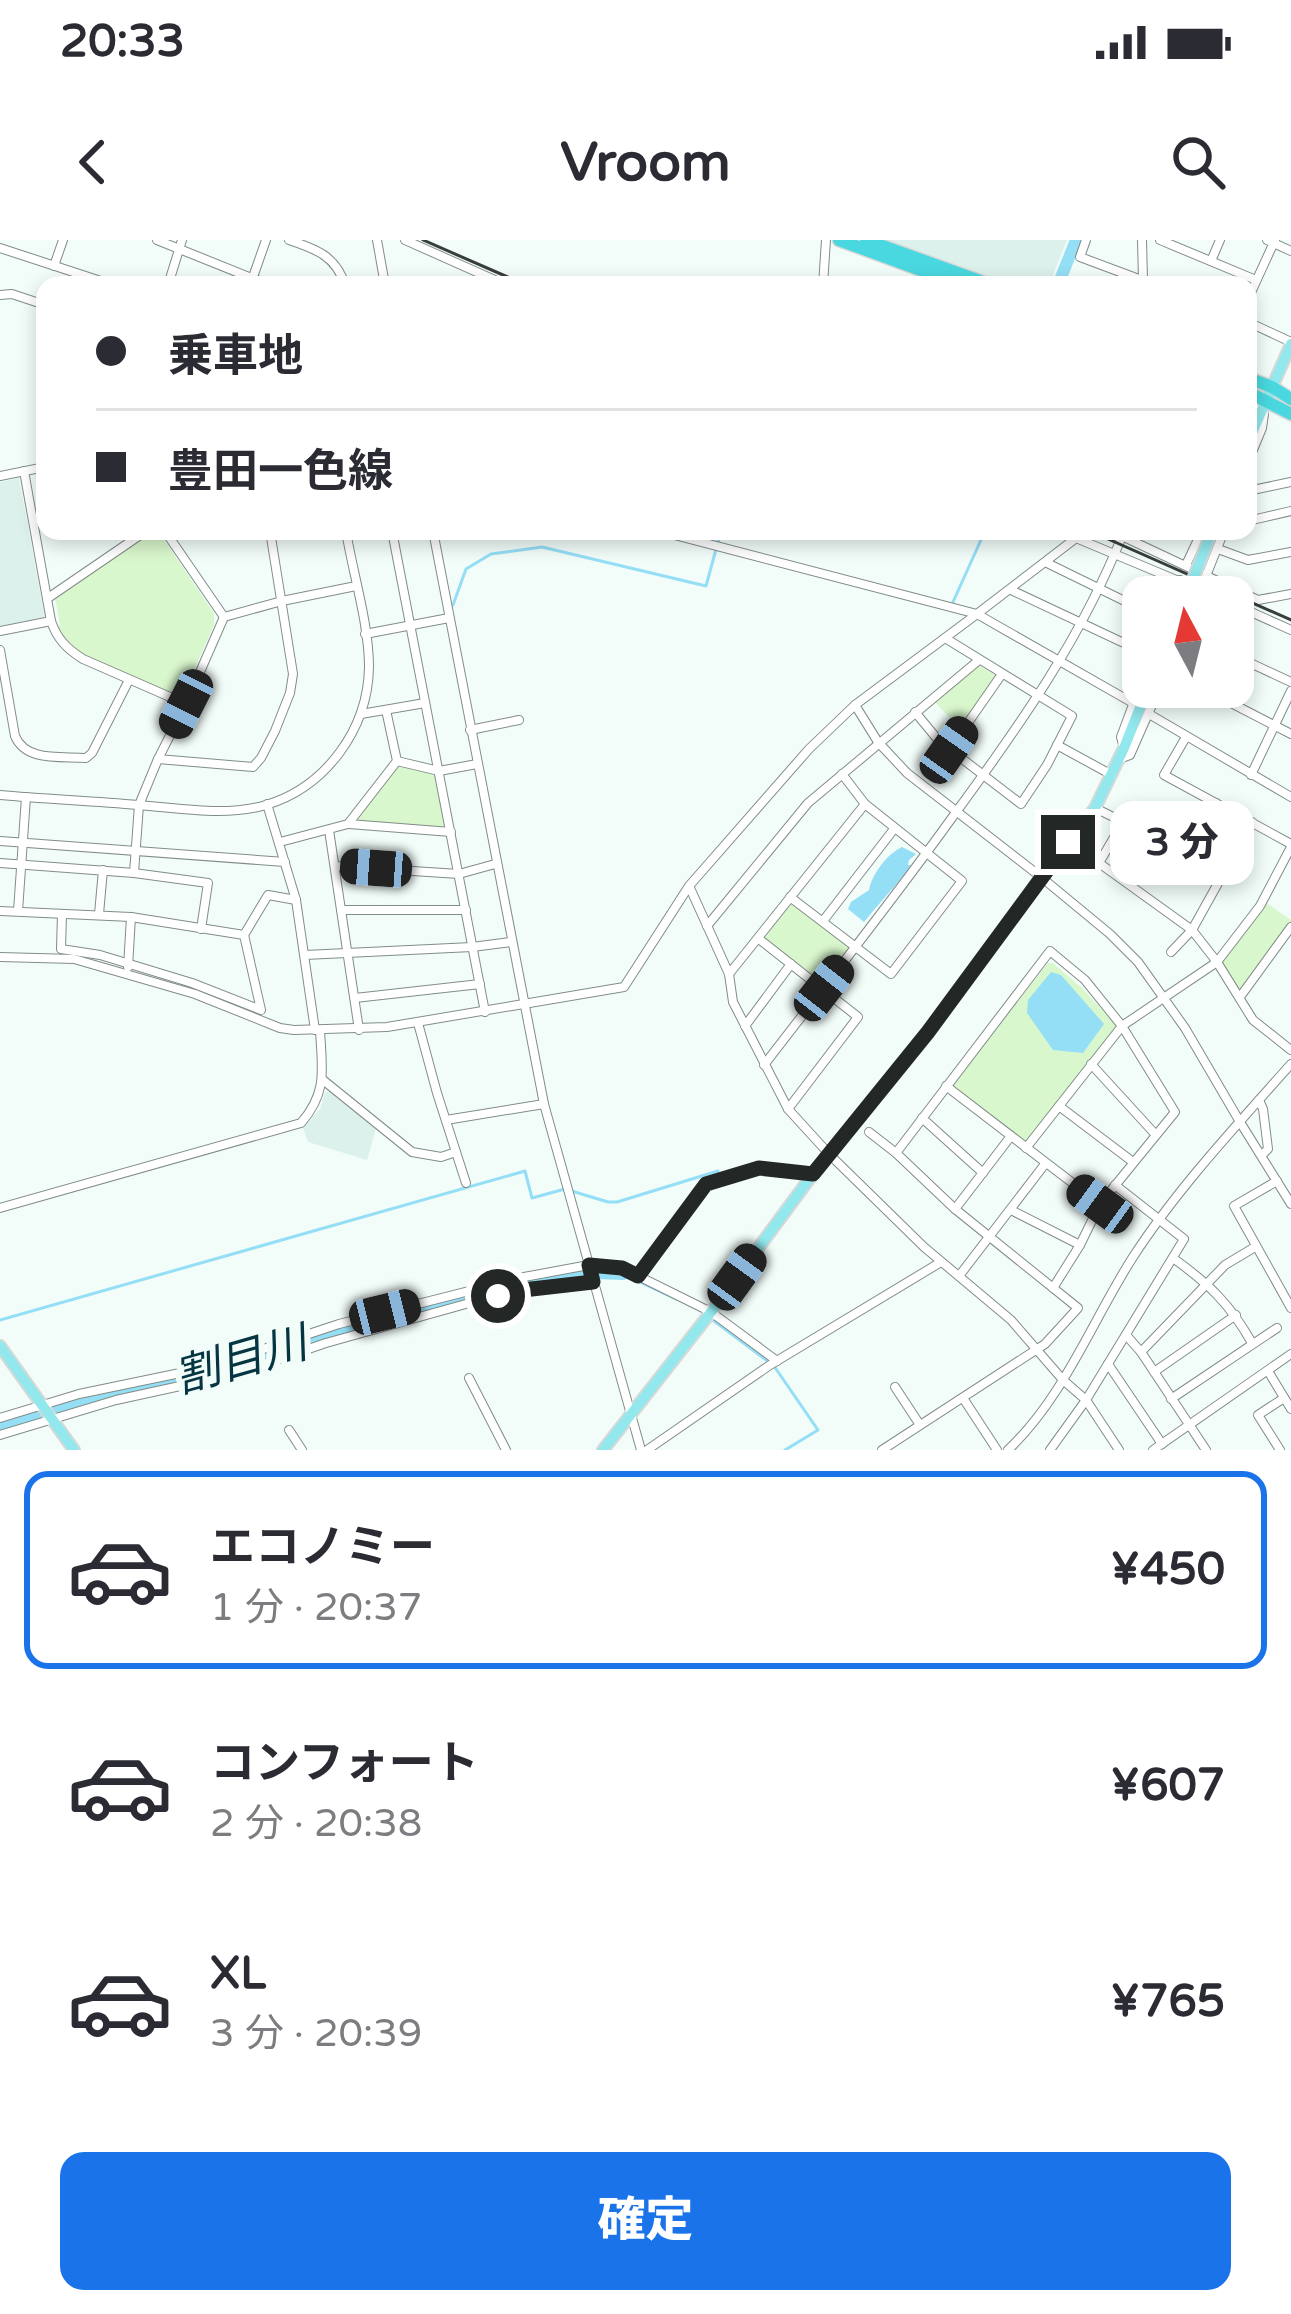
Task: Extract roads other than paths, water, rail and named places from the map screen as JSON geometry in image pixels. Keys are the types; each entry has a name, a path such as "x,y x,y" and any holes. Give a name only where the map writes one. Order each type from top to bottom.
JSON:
{"highway":[{"path":"839,240 937,276"},
{"path":"866,240 966,276"},
{"path":"1257,387 1291,414"},
{"path":"1257,395 1291,399"}],"main road":[{"path":"1257,422 1291,343"},
{"path":"1194,576 1208,540"},
{"path":"603,1450 813,1174 928,1032 1095,808 1140,708"},
{"path":"0,1346 74,1450"}],"street":[{"path":"54,266 63,240"},
{"path":"157,240 181,244 251,276"},
{"path":"253,276 266,240"},
{"path":"289,240 319,245 341,276"},
{"path":"377,240 384,276"},
{"path":"406,240 486,276"},
{"path":"824,276 826,240"},
{"path":"1087,240 1080,257 1132,276"},
{"path":"1142,240 1143,276"},
{"path":"1160,240 1247,276"},
{"path":"1211,261 1220,240"},
{"path":"1257,278 1272,241 1291,251"},
{"path":"171,276 181,244"},
{"path":"0,248 85,276"},
{"path":"0,296 12,294 36,302"},
{"path":"1257,326 1291,343"},
{"path":"1257,410 1268,398"},
{"path":"1257,440 1268,398"},
{"path":"0,476 36,469"},
{"path":"24,471 36,534"},
{"path":"1257,489 1291,482"},
{"path":"1257,518 1291,511"},
{"path":"37,540 59,639 70,651 186,704"},
{"path":"48,598 133,540"},
{"path":"171,540 224,616"},
{"path":"158,759 244,767 258,763 290,693 293,674 272,540"},
{"path":"0,795 221,812 267,805 294,793 333,762 361,714 369,665 348,540"},
{"path":"394,540 485,1012"},
{"path":"435,540 544,1103 644,1450 774,1363 941,1262"},
{"path":"693,540 977,614 1122,697"},
{"path":"62,914 61,949 80,950 280,1028 359,1030 418,1023 624,987 689,886 809,749 855,705 1074,540"},
{"path":"1081,540 1170,576"},
{"path":"764,1066 928,853 1040,696 1082,623 1120,540"},
{"path":"1135,540 1206,576 1220,540"},
{"path":"1186,565 1198,540"},
{"path":"1217,549 1248,560 1291,552"},
{"path":"1047,563 1122,600"},
{"path":"224,616 356,586"},
{"path":"1011,590 1122,642"},
{"path":"1254,599 1291,594"},
{"path":"1254,614 1291,631"},
{"path":"134,873 140,805 224,616"},
{"path":"365,634 449,618"},
{"path":"0,632 52,621"},
{"path":"916,712 949,750 1021,803 1072,716 945,638"},
{"path":"0,650 15,736 28,753 86,758 97,747 129,680"},
{"path":"707,926 808,803 979,660"},
{"path":"1254,665 1291,682"},
{"path":"949,750 1001,674"},
{"path":"1251,775 1291,692"},
{"path":"361,714 425,703"},
{"path":"855,705 878,742 907,773 1111,934 1138,962 1186,1028 1291,1204"},
{"path":"1131,708 1121,736 1122,753 1130,755 1151,708"},
{"path":"1240,708 1291,734"},
{"path":"386,710 397,761"},
{"path":"1149,714 1291,797"},
{"path":"470,730 519,720"},
{"path":"1026,1148 1121,1026 1217,962 1260,906 1291,845 1164,775 1186,737"},
{"path":"1057,745 1112,775"},
{"path":"397,761 439,771 477,764"},
{"path":"348,824 397,761"},
{"path":"790,897 891,974 962,881 865,804 842,774"},
{"path":"17,911 26,797"},
{"path":"1095,808 1188,854 1216,803"},
{"path":"729,974 865,804"},
{"path":"0,1208 301,1123 314,1107 322,1079 317,1030 296,900 267,805"},
{"path":"1123,822 1100,863 1192,930 1253,1020 1291,1049"},
{"path":"1171,952 1192,930 1252,822"},
{"path":"280,842 348,824 451,832"},
{"path":"823,922 894,829"},
{"path":"329,830 359,1030"},
{"path":"0,841 285,862"},
{"path":"0,863 208,883 201,928"},
{"path":"335,866 459,874 495,864"},
{"path":"99,914 103,870"},
{"path":"689,886 729,974 733,1002 788,1109 941,1262 1011,1320 1086,1400 1119,1450"},
{"path":"0,957 74,959 215,990 261,1010 244,935 268,896 296,900"},
{"path":"341,910 466,910"},
{"path":"0,911 131,917 244,935"},
{"path":"128,970 131,917"},
{"path":"1240,997 1291,927"},
{"path":"759,938 858,1016 788,1109"},
{"path":"1281,941 1291,949"},
{"path":"305,955 511,942"},
{"path":"896,1153 1050,951 1085,980 1121,1026 1175,1112 1100,1204 1053,1288"},
{"path":"745,1026 791,964"},
{"path":"355,998 480,985"},
{"path":"418,1023 466,1183"},
{"path":"1090,1064 1156,1134"},
{"path":"1008,1450 1063,1380 1158,1220 1291,1064"},
{"path":"322,1079 412,1152 441,1156 456,1152"},
{"path":"946,1086 1100,1204"},
{"path":"1259,1100 1268,1149 1261,1156"},
{"path":"446,1120 544,1103"},
{"path":"1059,1106 1133,1162"},
{"path":"922,1118 983,1173"},
{"path":"868,1132 1078,1308 1045,1344 882,1450"},
{"path":"955,1209 1011,1136"},
{"path":"959,1276 1045,1164"},
{"path":"638,1276 706,1184 759,1168 813,1174"},
{"path":"1277,1180 1234,1207 1291,1308"},
{"path":"1050,1450 1184,1239 1115,1185"},
{"path":"1011,1210 1080,1245"},
{"path":"1141,1352 1232,1259 1255,1247"},
{"path":"1173,1258 1208,1283 1252,1343"},
{"path":"0,1418 79,1394 209,1367 408,1306 589,1265 622,1268 638,1276 708,1315 774,1363"},
{"path":"0,1435 132,1396 235,1374 326,1342 473,1302 592,1279"},
{"path":"1154,1372 1236,1316"},
{"path":"1171,1399 1277,1328"},
{"path":"1126,1335 1206,1450"},
{"path":"1108,1364 1157,1447 1291,1354"},
{"path":"1268,1371 1291,1409"},
{"path":"469,1378 506,1450"},
{"path":"895,1387 920,1425"},
{"path":"963,1397 997,1450"},
{"path":"1280,1450 1258,1415 1284,1397"},
{"path":"289,1430 302,1450"}],"water":[{"path":"902,847 916,854 909,860 911,865 864,922 848,909 851,902 869,890 881,865"},
{"path":"1051,972 1061,975 1104,1024 1083,1053 1053,1050 1027,1013 1028,1000"}],"waterway":[{"path":"1062,276 1076,240"},
{"path":"453,605 466,569 491,554 542,547 706,586 719,540"},
{"path":"953,602 981,540"},
{"path":"0,1320 525,1171 532,1198 565,1189 608,1202 718,1171"},
{"path":"623,1274 676,1299"},
{"name":"割目川","path":"0,1427 135,1388 253,1361 351,1327 519,1283 623,1274"},
{"path":"710,1318 774,1366 818,1430 785,1450"}],"railway":[{"path":"423,240 505,276"},
{"path":"1110,540 1291,620"}]}
